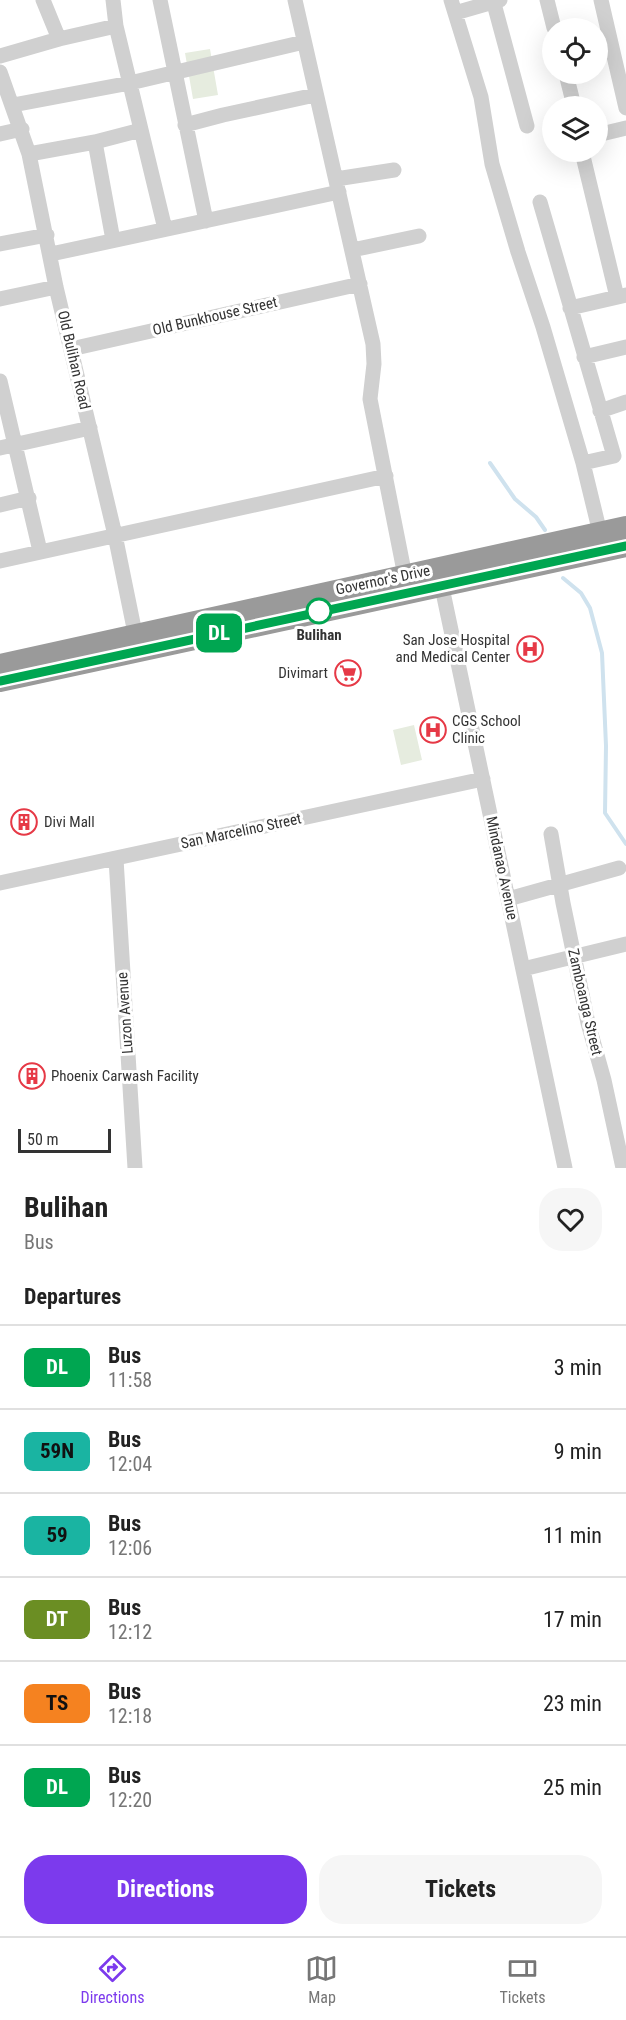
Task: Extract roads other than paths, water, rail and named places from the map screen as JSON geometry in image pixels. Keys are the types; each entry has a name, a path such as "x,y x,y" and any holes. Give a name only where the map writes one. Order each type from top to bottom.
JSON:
{"highway":[{"name":"Governor's Drive","path":"0,681 137,643 405,576 440,577 626,527"},
{"name":"Governor's Drive","path":"0,665 137,643 440,577 626,546"}],"street":[{"path":"113,0 116,26 165,229"},
{"path":"160,0 206,221"},
{"path":"294,0 373,344 374,364 370,399 405,576"},
{"path":"547,0 552,18"},
{"path":"601,0 626,108"},
{"path":"45,1 59,39"},
{"path":"527,126 496,1 453,7 480,97 492,164 583,463 600,533"},
{"path":"0,56 116,26"},
{"path":"13,105 130,83 304,42"},
{"name":"Old Bulihan Road","path":"0,72 29,154 56,286 115,535 137,643"},
{"path":"185,125 315,95"},
{"path":"608,132 626,128"},
{"path":"0,134 22,129"},
{"path":"29,154 95,142 141,130"},
{"path":"95,142 113,240"},
{"path":"570,308 622,296 585,162"},
{"path":"51,254 206,221 394,170"},
{"path":"540,202 600,411 620,455 583,463"},
{"path":"0,244 46,235"},
{"path":"352,250 418,236"},
{"name":"Old Bunkhouse Street","path":"71,349 360,284"},
{"path":"0,298 56,286"},
{"path":"585,357 626,347"},
{"path":"0,381 7,446 29,498 40,551"},
{"path":"600,411 626,402"},
{"path":"7,446 90,428"},
{"path":"0,561 386,476"},
{"path":"0,505 29,498"},
{"name":"Mindanao Avenue","path":"440,577 565,1168"},
{"name":"San Marcelino Street","path":"0,883 483,779"},
{"name":"Zamboanga Street","path":"551,834 588,1023 604,1080 623,1168"},
{"name":"Luzon Avenue","path":"116,859 135,1168"},
{"path":"508,899 619,868"},
{"path":"523,969 626,944"}],"waterway":[{"path":"490,463 515,499 536,517 545,530"},
{"path":"563,578 581,593 590,608 602,653 606,746 605,813 626,844"}],"place":[{"name":"Bulihan","path":"319,611"},
{"name":"San Jose Hospital and Medical Center","path":"530,649"},
{"name":"Divimart","path":"348,673"},
{"name":"CGS School Clinic","path":"433,730"},
{"name":"Divi Mall","path":"24,822"},
{"name":"Phoenix Carwash Facility","path":"32,1076"}]}
